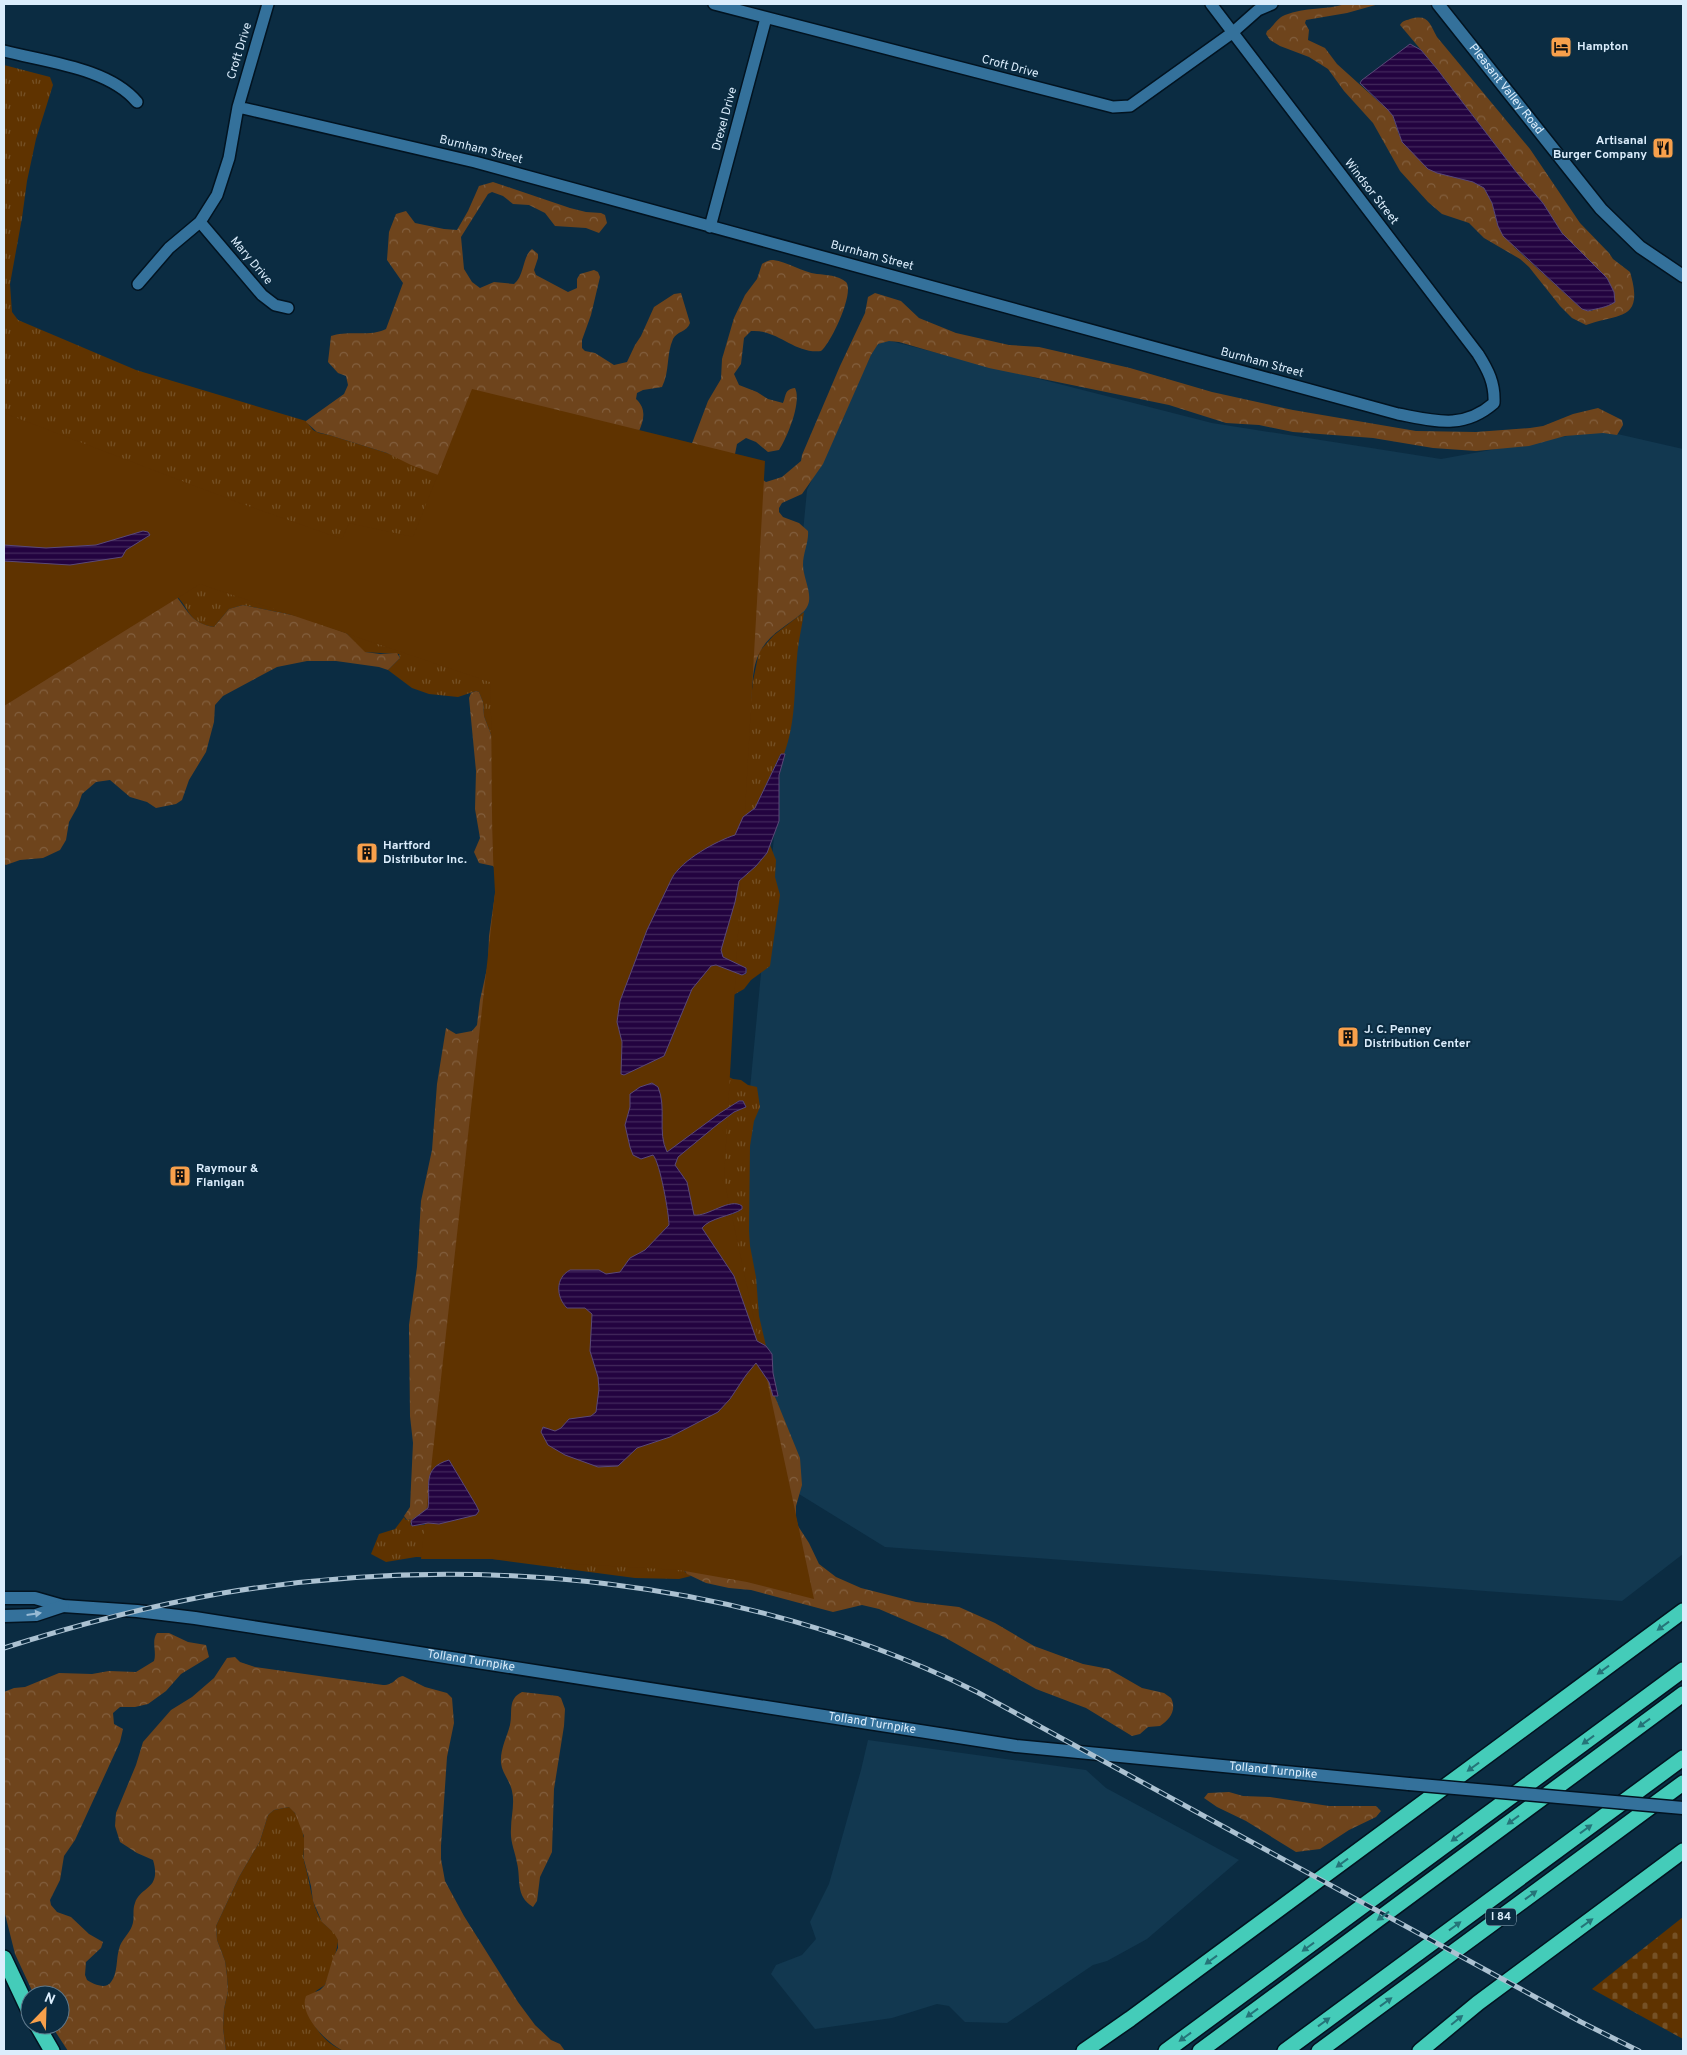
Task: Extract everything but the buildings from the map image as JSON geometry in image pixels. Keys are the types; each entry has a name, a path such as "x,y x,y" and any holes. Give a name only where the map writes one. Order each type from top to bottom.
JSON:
{"highway":[{"path":"1084,2051 1683,1611"},
{"path":"1166,2051 1683,1670"},
{"path":"1200,2051 1683,1694"},
{"path":"1285,2051 1683,1758"},
{"name":"I 84","path":"1319,2051 1683,1782"},
{"path":"1420,2051 1478,2002 1683,1851"},
{"path":"4,1958 20,1992"},
{"path":"43,2035 52,2051"}],"main road":[{"name":"Pleasant Valley Road","path":"1438,4 1602,210 1640,247 1683,276"},
{"name":"Tolland Turnpike","path":"4,1598 35,1598 63,1606 137,1611 224,1622 1016,1746 1683,1808"},
{"name":"Tolland Turnpike","path":"4,1616 36,1615 63,1606"}],"street":[{"name":"Croft Drive","path":"138,284 169,248 200,222 217,195 224,177 238,107 268,4"},
{"name":"Croft Drive","path":"714,4 1113,107 1130,106 1232,33 1258,10 1272,4"},
{"name":"Windsor Street","path":"1211,4 1478,354 1490,375 1495,389 1494,403"},
{"name":"Drexel Drive","path":"710,226 766,18"},
{"path":"4,52 102,76 118,85 137,102"},
{"name":"Burnham Street","path":"238,107 475,162 1398,414 1444,423 1468,419 1483,413 1494,403"},
{"name":"Mary Drive","path":"200,222 262,295 275,304 288,308"}],"shaded area":[{"path":"1410,44 1421,50 1437,69 1517,173 1543,203 1562,233 1607,278 1614,292 1615,302 1605,307 1588,311 1582,309 1503,236 1498,226 1492,203 1484,188 1473,182 1428,169 1402,142 1393,116 1360,83"},
{"path":"879,338 1212,423 1441,459 1600,430 1683,449 1683,1554 1622,1601 885,1547 799,1494 736,1236 807,490"},
{"path":"143,531 148,532 150,535 126,550 122,557 70,565 4,561 4,545 46,548 96,545"},
{"path":"781,754 785,754 779,775 779,821 767,853 739,881 721,950 723,957 746,968 746,973 742,975 716,965 711,966 692,989 664,1056 624,1075 621,1074 622,1042 617,1022 620,1001 647,930 672,878 691,858 735,835 743,817 755,808"},
{"path":"652,1083 658,1087 661,1095 663,1136 667,1152 739,1101 743,1101 746,1107 734,1112 718,1124 678,1157 675,1165 687,1182 694,1215 700,1215 725,1205 737,1204 742,1206 742,1209 710,1222 702,1228 734,1276 757,1341 766,1346 772,1354 773,1373 778,1396 773,1396 769,1382 756,1363 730,1399 718,1412 670,1437 637,1448 618,1466 598,1467 565,1455 548,1445 541,1432 543,1427 555,1431 561,1428 569,1419 591,1416 596,1412 599,1389 598,1377 590,1351 592,1314 585,1308 567,1308 561,1299 559,1288 565,1273 570,1270 599,1270 606,1274 620,1272 630,1258 645,1250 669,1225 664,1188 656,1160 653,1155 641,1159 633,1155 625,1125 630,1107 630,1094 640,1087"},
{"path":"449,1460 479,1511 476,1515 439,1524 428,1523 412,1526 411,1521 428,1508 431,1473 440,1463"},
{"path":"868,1740 1086,1770 1106,1788 1239,1860 1147,1939 1107,1961 1093,1965 1007,2023 965,2022 949,2006 937,2004 892,2018 815,2029 771,1974 776,1965 802,1955 816,1939 810,1922 829,1884"}],"green space":[{"path":"1346,4 1379,4 1347,13 1306,20 1305,23 1309,30 1308,40 1325,48 1337,64 1388,110 1393,116 1399,135 1437,173 1473,182 1484,188 1492,203 1497,223 1515,248 1582,309 1591,311 1600,307 1614,292 1607,278 1562,233 1543,203 1400,25 1404,21 1416,18 1428,21 1437,37 1530,149 1580,223 1613,259 1630,272 1634,288 1634,300 1631,308 1626,313 1586,325 1572,318 1520,259 1484,238 1469,223 1442,214 1428,202 1400,171 1373,123 1344,91 1328,69 1309,57 1280,46 1270,40 1266,34 1277,21 1293,12"},
{"path":"4,65 50,77 53,85 36,139 10,284 12,312 18,320 136,370 306,421 313,430 319,433 387,453 541,517 627,539 642,547 647,557 653,588 656,626 649,704 653,762 649,782 652,797 651,814 662,822 690,814 703,802 715,785 727,754 749,718 753,681 759,652 774,635 804,612 798,652 793,718 784,754 780,755 755,808 743,817 735,835 721,839 711,846 696,852 674,874 659,903 620,1001 617,1022 622,1040 620,1073 623,1075 664,1056 692,989 711,966 716,965 742,975 746,974 747,969 727,960 721,955 721,950 739,881 756,866 767,853 770,845 776,860 775,877 780,895 770,966 751,980 744,989 730,997 720,1017 715,1033 693,1048 685,1061 706,1066 733,1079 741,1080 748,1085 757,1087 760,1107 754,1121 750,1146 749,1231 756,1277 759,1316 766,1346 757,1341 734,1276 702,1228 710,1222 738,1212 742,1209 742,1206 737,1204 725,1205 700,1215 694,1215 687,1182 675,1165 679,1156 734,1112 746,1107 743,1101 739,1101 720,1113 667,1152 662,1139 661,1099 657,1087 653,1083 640,1087 630,1094 630,1107 625,1125 630,1147 633,1155 641,1159 653,1155 656,1160 664,1188 669,1225 645,1250 630,1258 623,1270 618,1273 606,1274 599,1270 573,1269 561,1278 561,1275 549,1271 546,1278 547,1296 542,1319 543,1330 538,1356 538,1394 529,1431 532,1444 533,1477 531,1494 543,1519 556,1526 568,1537 579,1542 596,1541 598,1537 591,1507 598,1467 618,1466 637,1448 670,1437 666,1459 681,1546 682,1564 685,1572 691,1576 679,1579 635,1578 492,1559 416,1557 386,1562 371,1554 379,1534 395,1529 404,1517 406,1520 413,1519 410,1524 412,1526 451,1522 476,1515 479,1511 476,1505 486,1498 494,1457 497,1432 496,1410 504,1332 516,1247 513,1226 526,1137 525,1121 518,1096 520,1076 518,1041 520,1003 518,974 523,956 523,900 511,863 499,847 497,840 493,740 484,716 483,702 479,692 476,691 458,697 429,694 412,688 388,670 400,658 399,654 363,652 346,633 345,626 320,618 302,617 243,605 229,609 214,627 198,622 179,598 173,593 157,586 137,565 122,557 126,550 150,534 146,531 96,545 46,548 4,545"},
{"path":"493,182 570,208 605,215 607,223 599,233 586,228 555,226 545,213 529,205 513,204 503,196 492,192 488,194 461,237 464,269 472,282 480,288 494,282 514,284 518,280 532,249 538,254 534,270 536,275 568,292 577,288 577,279 580,274 594,270 598,272 600,277 591,315 582,340 582,348 585,351 595,353 614,365 627,362 654,307 674,294 681,293 690,323 687,328 673,339 662,387 643,390 637,393 636,399 643,411 642,424 638,433 691,446 708,401 721,379 722,359 734,318 745,295 757,279 762,264 770,260 779,261 811,273 836,277 846,282 848,288 845,306 836,328 821,351 802,349 761,331 751,331 744,338 741,364 734,374 739,385 757,392 768,399 783,403 789,390 795,388 797,394 793,420 779,450 768,452 756,442 746,438 737,444 734,459 766,482 782,477 801,461 840,366 865,313 868,297 875,293 901,301 919,318 956,333 1009,345 1039,347 1130,368 1212,392 1293,410 1416,431 1476,432 1543,426 1573,414 1598,408 1622,420 1623,425 1617,435 1603,433 1565,436 1529,446 1476,451 1433,448 1373,438 1293,432 1259,425 1226,423 1169,405 989,368 899,342 889,341 878,344 871,355 823,464 802,494 782,503 779,508 779,512 783,517 799,523 808,531 803,565 809,602 803,612 769,639 757,657 753,673 750,714 482,491 411,465 387,453 317,432 306,422 344,394 348,385 346,376 338,373 328,362 331,336 337,334 374,333 386,329 403,283 387,260 389,232 396,214 406,211 415,223 457,230 479,186"},
{"path":"472,389 765,461 724,1179 814,1599 747,1582 679,1570 492,1559 421,1559 495,892 490,682 200,584 4,706 4,413 237,502 342,539 349,523 413,537"},
{"path":"4,561 176,596 195,620 214,627 229,609 243,605 302,617 346,633 365,652 380,654 397,653 400,658 388,670 336,661 307,661 277,667 223,696 215,705 214,722 206,752 189,780 182,800 176,804 156,808 147,802 130,797 110,780 96,782 82,794 69,822 66,840 60,850 43,858 20,860 6,865 4,864"},
{"path":"479,692 483,702 484,716 493,740 497,840 499,847 511,863 523,900 523,956 518,974 520,1076 518,1096 525,1121 526,1137 513,1226 516,1247 504,1332 496,1410 497,1432 486,1498 475,1504 449,1460 434,1468 431,1473 428,1509 413,1519 407,1520 404,1516 410,1507 413,1443 410,1416 409,1325 417,1267 421,1201 432,1150 437,1084 446,1028 456,1034 472,1031 477,1025 488,964 489,936 498,873 493,866 479,863 474,852 480,838 475,809 476,771 469,698 471,693"},
{"path":"757,1363 769,1382 800,1458 802,1485 796,1506 796,1518 798,1526 819,1564 836,1577 861,1588 916,1602 959,1607 995,1623 1034,1646 1083,1664 1109,1669 1142,1688 1164,1693 1173,1702 1172,1714 1167,1720 1160,1726 1148,1727 1140,1734 1132,1736 1086,1708 1036,1689 944,1637 879,1609 862,1605 833,1612 751,1590 706,1583 687,1574 683,1568"},
{"path":"157,1633 169,1633 188,1642 206,1645 209,1657 181,1674 166,1691 148,1704 135,1707 120,1707 113,1713 114,1724 123,1729 120,1742 75,1840 64,1856 60,1880 50,1900 51,1905 57,1912 71,1917 89,1934 103,1942 101,1948 86,1962 85,1975 87,1980 103,1986 111,1982 117,1966 120,1946 132,1926 135,1903 155,1877 153,1860 137,1853 120,1842 115,1826 116,1813 136,1765 143,1742 171,1710 192,1697 214,1678 227,1658 235,1657 240,1662 255,1667 383,1685 390,1684 403,1676 425,1687 447,1693 452,1698 454,1723 447,1757 441,1846 445,1881 464,1916 518,2002 535,2025 551,2040 560,2044 565,2051 344,2051 323,2036 306,2012 306,1996 320,1990 325,1985 338,1948 338,1940 334,1933 322,1922 313,1901 304,1860 304,1836 295,1813 289,1807 274,1810 268,1815 260,1841 239,1877 216,1926 217,1940 225,1961 227,1976 228,1991 224,2009 223,2028 226,2051 68,2051 58,2035 70,2035 70,1985 29,1985 15,1954 4,1910 4,1692 14,1688 25,1687 59,1673 136,1672 154,1661 155,1636"},
{"path":"522,1692 558,1696 561,1698 565,1709 554,1789 552,1852 540,1877 537,1901 533,1907 523,1898 521,1892 511,1834 513,1796 501,1763 511,1720 512,1702"},
{"path":"1229,1792 1243,1796 1270,1797 1329,1806 1376,1806 1381,1811 1376,1817 1349,1830 1320,1849 1296,1852 1204,1798 1208,1793"},
{"path":"289,1807 297,1816 302,1830 304,1861 315,1908 321,1920 336,1934 338,1940 325,1985 316,1991 306,2009 320,2034 331,2044 344,2051 226,2051 223,2028 224,2009 228,1991 227,1976 225,1961 217,1940 216,1926 239,1877 260,1841 268,1815 274,1810"},
{"path":"1683,1917 1683,2039 1592,1989"}],"railway":[{"path":"4,1648 113,1617 223,1593 318,1581 415,1575 512,1576 608,1584 704,1600 798,1623 889,1653 977,1692 1581,2022 1639,2051"}],"place":[{"name":"Hampton","path":"1561,47"},
{"name":"Artisanal Burger Company","path":"1663,148"},
{"name":"Hartford Distributor Inc.","path":"367,853"},
{"name":"J. C. Penney Distribution Center","path":"1348,1037"},
{"name":"Raymour & Flanigan","path":"180,1176"}]}
